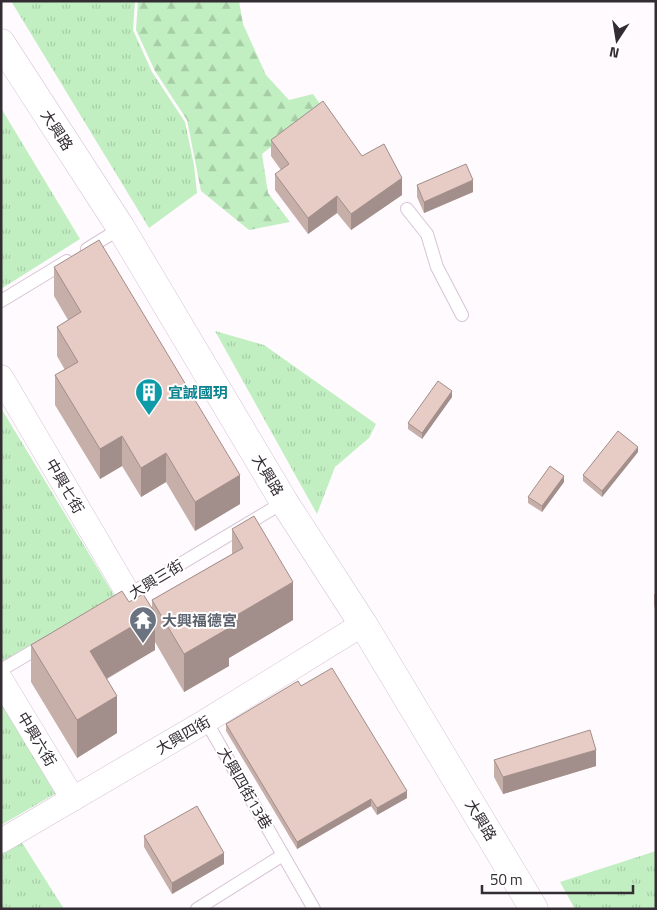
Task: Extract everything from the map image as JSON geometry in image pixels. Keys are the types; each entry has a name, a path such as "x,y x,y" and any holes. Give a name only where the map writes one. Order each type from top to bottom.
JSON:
{"street":[{"name":"大興路","path":"1,43 121,228 284,502 363,624 528,904"},
{"name":"中興七街","path":"1,377 120,600"},
{"name":"大興四街","path":"1,841 206,721 363,624"},
{"name":"中興六街","path":"1,680 73,799"}],"lane":[{"path":"407,209 427,234 437,266 462,315"},
{"path":"1,301 121,228"},
{"name":"大興三街","path":"120,600 284,502"},
{"path":"1,670 52,640"},
{"name":"大興四街13巷","path":"206,721 314,909"},
{"path":"197,909 283,855"}],"green space":[{"path":"11,1 135,1 133,30 152,72 185,122 194,165 197,193 149,228"},
{"path":"138,1 239,1 243,24 266,75 289,100 313,94 322,107 262,154 268,193 290,222 249,230 201,191 187,120 155,71 136,30"},
{"path":"1,108 80,239 1,289"},
{"path":"215,331 264,345 376,424 369,438 335,467 317,514"},
{"path":"1,408 114,595 1,666"},
{"path":"1,699 60,791 1,825"},
{"path":"21,841 64,909 1,909 1,852"},
{"path":"656,851 656,909 575,909 560,882"}],"building":[{"path":"323,101 362,156 384,144 402,178 351,214 337,196 308,218 275,174 289,164 271,140"},
{"path":"466,164 473,180 424,202 417,185"},
{"path":"99,240 240,475 195,502 166,453 141,468 122,436 100,449 55,375 78,362 57,327 81,312 54,267"},
{"path":"438,381 452,391 422,433 408,423"},
{"path":"618,431 638,447 602,491 583,475"},
{"path":"550,466 564,476 542,506 528,497"},
{"path":"254,516 293,582 225,622 229,628 184,654 152,600 243,548 232,529"},
{"path":"122,591 129,602 143,594 155,613 90,651 117,696 77,720 31,645"},
{"path":"332,668 407,791 377,808 371,799 297,842 226,724 298,681 301,686"},
{"path":"590,730 596,750 503,777 494,760"},
{"path":"197,806 224,853 172,883 144,836"}],"place":[{"name":"宜誠國玥","path":"149,416"},
{"name":"大興福德宮","path":"143,644"}]}
